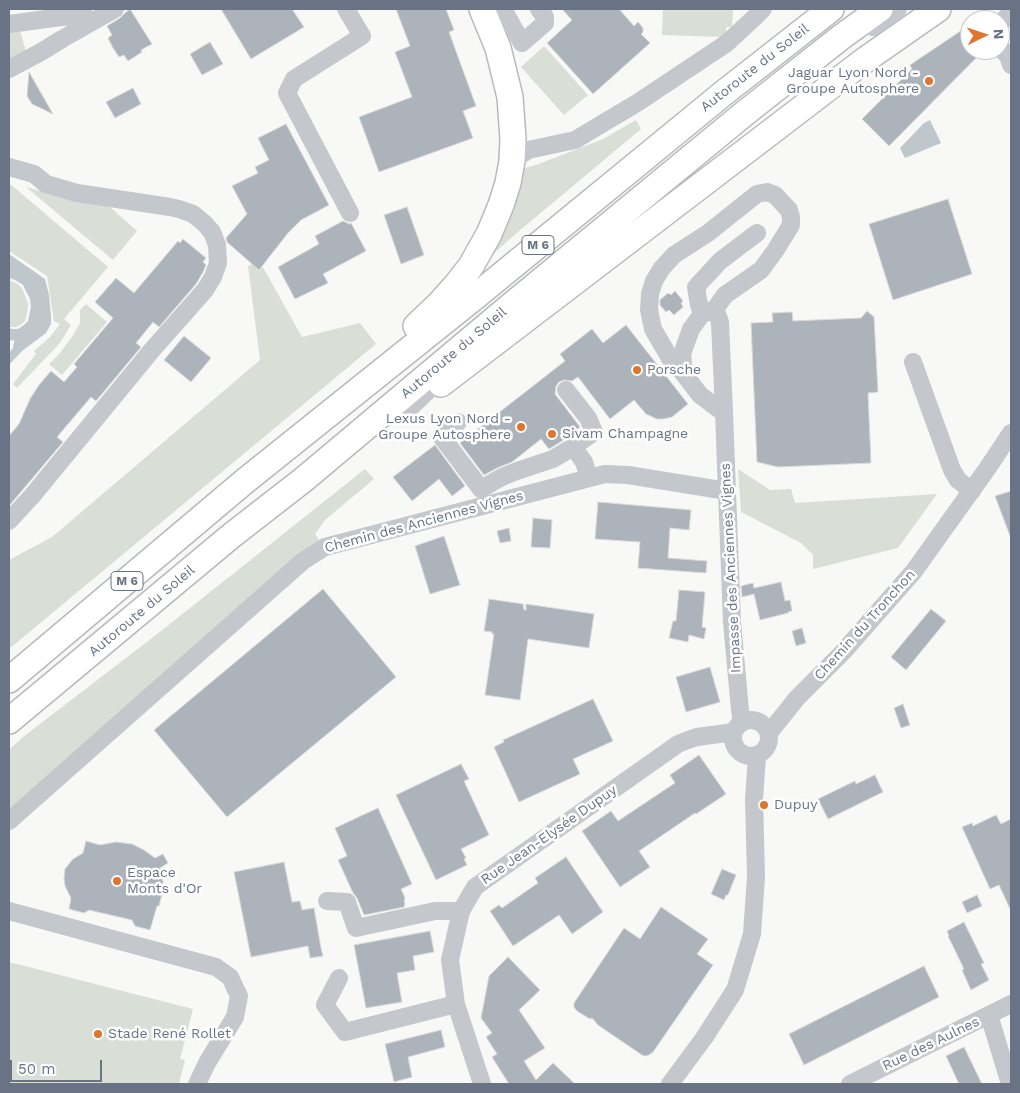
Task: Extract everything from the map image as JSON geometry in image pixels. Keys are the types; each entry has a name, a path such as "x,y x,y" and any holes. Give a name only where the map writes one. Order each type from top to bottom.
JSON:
{"highway":[{"path":"245,481 288,438 439,304 471,266 490,234 502,205 508,183 513,139 510,97 498,48 482,9"},
{"name":"Autoroute du Soleil","path":"9,680 245,481 469,302 724,92 831,9"},
{"name":"Autoroute du Soleil","path":"9,721 232,536 304,480 508,308 745,113 880,9"},
{"path":"304,480 411,407 865,60 938,9"}],"street":[{"path":"9,69 115,9"},
{"path":"346,9 362,36 294,79 287,93 350,213"},
{"path":"503,9 522,43 545,23 546,17 539,9"},
{"path":"512,161 528,150 574,140 629,108 727,43 756,17 762,9"},
{"path":"411,407 456,364 657,198 742,129 898,9"},
{"path":"62,39 87,11"},
{"path":"12,24 87,11"},
{"path":"12,24 48,27 53,29 62,39"},
{"path":"9,167 34,174 46,184 77,192 170,207 193,214 212,232 217,246 218,263 213,277 205,290 152,350 32,496 9,521"},
{"path":"684,374 682,354 691,329 725,296 760,270 775,251 791,224 789,210 775,195 767,192 757,194 708,233 674,255 662,268 654,281 650,294 649,310 652,329 671,360 700,396 724,413"},
{"name":"Impasse des Anciennes Vignes","path":"736,732 740,710 732,622 720,322 699,305 696,287 720,261 756,233"},
{"path":"913,362 952,470 958,480 972,491"},
{"path":"458,422 441,436 485,496 510,474 553,459 594,432 588,418 566,390"},
{"name":"Chemin du Tronchon","path":"766,728 843,652 914,571 1011,433"},
{"path":"573,447 584,462 589,478"},
{"name":"Chemin des Anciennes Vignes","path":"9,821 303,561 325,547 485,496 605,474 628,475 727,491"},
{"path":"753,719 766,728 770,741 764,752 751,756 736,749 736,732 753,719"},
{"name":"Rue Jean-Elysée Dupuy","path":"482,1084 456,1004 450,960 461,912 475,887 678,744 697,737 736,732"},
{"path":"670,1084 704,1038 735,990 752,934 756,877 751,756"},
{"path":"327,901 348,902 356,928 435,911 461,912"},
{"path":"9,911 216,967 230,977 239,996 236,1016 197,1084"},
{"path":"339,978 325,1005 345,1032 456,1004"},
{"name":"Rue des Aulnes","path":"850,1084 1011,1004"},
{"path":"989,1015 1010,1084"}],"shaded area":[{"path":"663,9 733,9 732,27 726,27 726,35 722,37 662,35"},
{"path":"20,30 26,52 9,60 9,31"},
{"path":"544,46 588,95 564,115 521,67"},
{"path":"636,120 641,129 485,261 521,169 603,139"},
{"path":"930,120 941,143 905,158 900,148 924,123"},
{"path":"9,183 108,267 64,319 71,325 60,343 17,388 13,384 36,354 34,351 50,337 60,324 54,321 47,276 9,251"},
{"path":"26,187 75,201 110,207 137,231 113,260"},
{"path":"9,254 45,279 49,295 51,324 46,333 22,351 9,365 9,353 13,348 14,340 9,341 9,328 18,329 24,325 28,321 31,307 30,299 23,285 9,278"},
{"path":"260,262 302,337 360,323 376,344 9,649 9,560 52,537 260,360 248,266"},
{"path":"9,280 18,284 23,290 28,304 25,321 16,327 9,327"},
{"path":"86,304 107,322 62,375 49,364 74,334 80,323 80,310"},
{"path":"365,469 374,479 325,520 315,534 321,543 84,750 9,809 9,750 23,737 161,631"},
{"path":"738,469 770,490 791,489 795,503 937,494 898,548 813,569 813,555 801,543 741,512"},
{"name":"Stade René Rollet","path":"9,962 193,1009 180,1059 185,1060 179,1084 9,1084"}],"building":[{"path":"130,9 152,44 128,61 124,55 119,57 113,48 108,38 112,35 107,26"},
{"path":"221,9 292,9 304,27 251,59"},
{"path":"396,9 446,9 454,30 449,32 476,106 463,111 473,138 379,172 359,117 412,97 395,52 410,46"},
{"path":"562,9 619,9 634,26 638,22 643,28 641,34 650,43 593,94 547,43 572,20"},
{"path":"960,31 960,60 974,60 889,146 862,119 912,69 910,65"},
{"path":"210,42 223,64 202,75 190,54"},
{"path":"29,72 53,114 32,104 27,96"},
{"path":"133,88 141,104 115,118 106,102"},
{"path":"286,124 329,205 301,220 288,233 259,270 227,242 226,238 247,214 232,186 258,173 255,167 269,160 258,138"},
{"path":"948,199 972,274 893,300 869,224"},
{"path":"407,207 424,255 401,264 384,215"},
{"path":"343,221 351,223 366,251 323,274 328,283 295,299 278,267 319,244 315,236"},
{"path":"183,239 206,258 203,262 206,265 196,284 159,327 153,322 136,343 141,347 96,401 91,397 57,437 63,442 9,506 9,436 19,424 30,399 39,385 51,371 64,382 77,367 74,364 113,318 95,302 116,278 134,293 178,241 180,243"},
{"path":"675,291 683,301 681,303 683,307 674,315 669,310 666,312 660,305 660,300 668,293 671,295"},
{"path":"867,311 874,317 878,392 868,393 871,463 778,467 757,462 751,323 773,322 772,313 792,312 793,321 861,318"},
{"path":"626,325 688,404 672,417 657,419 646,414 634,400 610,419 578,377 572,381 564,380 556,386 555,394 580,427 549,449 541,439 512,462 484,475 460,443 565,361 560,354 592,329 603,343"},
{"path":"184,336 211,358 191,382 164,360"},
{"path":"435,445 465,486 452,496 439,479 412,501 393,477"},
{"path":"1011,491 1011,536 1010,536 995,496"},
{"path":"598,502 691,510 689,530 670,528 668,558 707,561 706,573 638,568 640,542 595,539"},
{"path":"533,518 552,520 550,548 531,547"},
{"path":"509,528 511,541 500,543 497,531"},
{"path":"444,536 460,585 430,594 415,546"},
{"path":"781,582 785,601 790,600 792,611 760,620 754,594 742,597 741,586 753,583 754,588"},
{"path":"323,589 396,677 227,817 154,730"},
{"path":"679,590 705,592 702,627 706,628 704,639 689,635 688,642 669,638 673,621 676,621"},
{"path":"489,599 523,604 524,610 526,610 526,604 594,614 589,648 528,639 520,700 485,695 494,634 484,631"},
{"path":"931,609 946,621 906,670 891,657"},
{"path":"802,628 806,643 796,646 792,631"},
{"path":"710,667 720,702 686,712 676,677"},
{"path":"593,699 613,741 573,759 580,774 519,802 494,747 504,742 503,740"},
{"path":"903,704 910,725 901,728 894,708"},
{"path":"699,755 726,794 639,851 650,867 620,887 582,831 611,811 618,821 675,783 670,775"},
{"path":"461,764 469,779 464,781 489,835 461,849 466,858 464,859 467,865 436,880 396,795"},
{"path":"875,775 883,792 828,819 818,799 855,781 856,784"},
{"path":"378,808 412,884 401,889 405,898 404,907 364,915 338,860 347,856 335,828"},
{"path":"996,815 1001,824 1011,819 1011,911 999,885 990,889 962,827 972,823 973,826"},
{"path":"86,841 100,845 116,842 132,844 155,858 163,854 168,863 160,868 163,882 162,894 150,930 135,926 132,920 89,910 84,913 69,909 71,898 65,886 65,869 73,859 83,853"},
{"path":"566,857 603,912 572,934 559,915 513,946 490,911 499,905 502,908 538,883 535,878"},
{"path":"284,862 292,902 300,901 302,910 314,908 323,956 310,958 308,946 251,957 234,872"},
{"path":"722,869 736,875 724,900 711,894"},
{"path":"977,895 982,906 967,913 962,902"},
{"path":"661,907 708,939 697,954 713,965 653,1052 645,1056 598,1025 592,1018 590,1019 577,1011 574,1003 624,928 640,939"},
{"path":"964,922 984,963 981,964 989,980 971,990 947,931"},
{"path":"430,931 434,952 413,956 415,970 397,973 402,1002 366,1008 354,945"},
{"path":"508,957 540,990 519,1010 545,1048 524,1061 536,1080 553,1063 575,1084 509,1084 492,1057 497,1054 486,1037 492,1033 481,1018 489,976"},
{"path":"924,966 939,997 804,1065 789,1034"},
{"path":"441,1030 445,1047 408,1057 412,1077 394,1082 385,1044"},
{"path":"964,1047 982,1084 959,1084 946,1056"}],"place":[{"name":"Jaguar Lyon Nord - Groupe Autosphere","path":"929,81"},
{"name":"Porsche","path":"637,370"},
{"name":"Lexus Lyon Nord - Groupe Autosphere","path":"521,427"},
{"name":"Sivam Champagne","path":"552,434"},
{"name":"Dupuy","path":"764,805"},
{"name":"Espace Monts d'Or","path":"117,881"},
{"name":"Stade René Rollet","path":"98,1034"}]}
